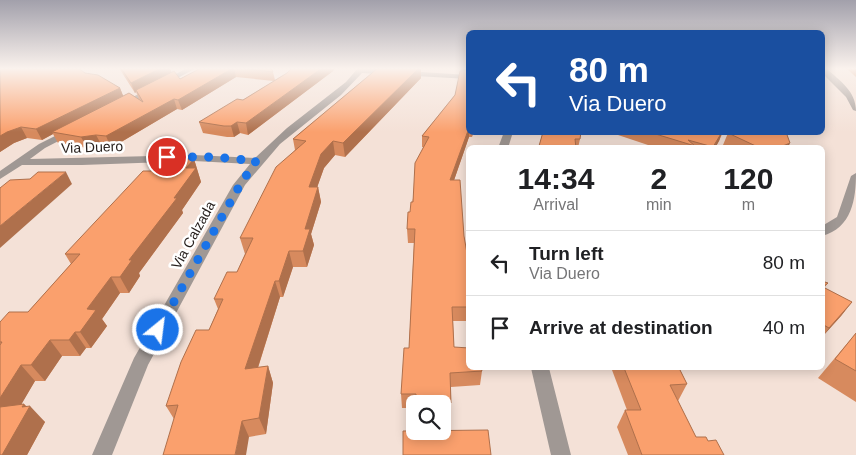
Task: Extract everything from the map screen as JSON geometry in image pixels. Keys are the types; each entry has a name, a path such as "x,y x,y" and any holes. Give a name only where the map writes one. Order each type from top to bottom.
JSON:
{"street":[{"path":"116,108 152,89"},
{"name":"Via Calzada","path":"102,455 140,363 240,185 256,161 283,135 339,89"},
{"path":"843,89 850,96 856,108"},
{"path":"0,176 42,146 83,125"},
{"name":"Via Duero","path":"18,162 90,162 167,157 216,157 256,161"},
{"path":"825,230 842,218 856,176"},
{"path":"540,370 560,455"}],"building":[{"path":"0,89 117,89 36,129 21,127 0,136"},
{"path":"197,89 178,100 174,99 106,136 81,137 52,132 129,93 143,102 136,90"},
{"path":"261,89 293,89 246,123 237,122 231,126 224,126 199,122 237,99 243,100"},
{"path":"353,89 397,89 343,143 333,141 321,154 309,187 318,187 305,229 310,229 303,251 289,251 279,281 275,281 245,369 268,366 259,418 242,421 235,455 163,455 178,405 166,406 181,362 196,330 209,330 223,299 214,299 227,272 237,272 253,238 240,238 276,167 306,141 293,139"},
{"path":"456,89 466,89 466,135 450,180 460,180 466,248 466,307 452,307 454,347 466,348 466,370 482,371 450,373 451,395 401,394 404,348 409,348 415,229 407,229 408,212 410,212 411,202 413,202 415,163 429,137 422,136 455,95"},
{"path":"542,135 581,135 580,139 575,139 576,145 539,145"},
{"path":"659,135 720,135 714,145 706,145 688,140 694,145"},
{"path":"732,135 787,135 790,143 785,145 754,145"},
{"path":"162,159 194,159 186,168 196,168 174,198 177,198 129,260 132,260 120,277 111,277 87,309 96,310 80,332 75,332 69,340 50,340 31,365 21,365 0,398 0,345 2,342 0,342 0,322 9,312 28,312 80,254 65,254 143,171 151,171"},
{"path":"38,172 66,172 0,226 0,188 10,180 30,179"},
{"path":"825,288 852,302 829,328 825,326"},
{"path":"856,333 856,371 835,359"},
{"path":"625,370 680,370 687,384 670,385 696,437 706,437 708,441 716,440 724,455 642,455 625,410 641,410"},
{"path":"24,404 22,407 30,406 2,455 0,455 0,407"},
{"path":"451,430 488,430 491,455 403,455 403,431 406,431 406,440 451,440"}],"route":[{"path":"158,330 240,185 256,161 216,157 167,157"}]}
